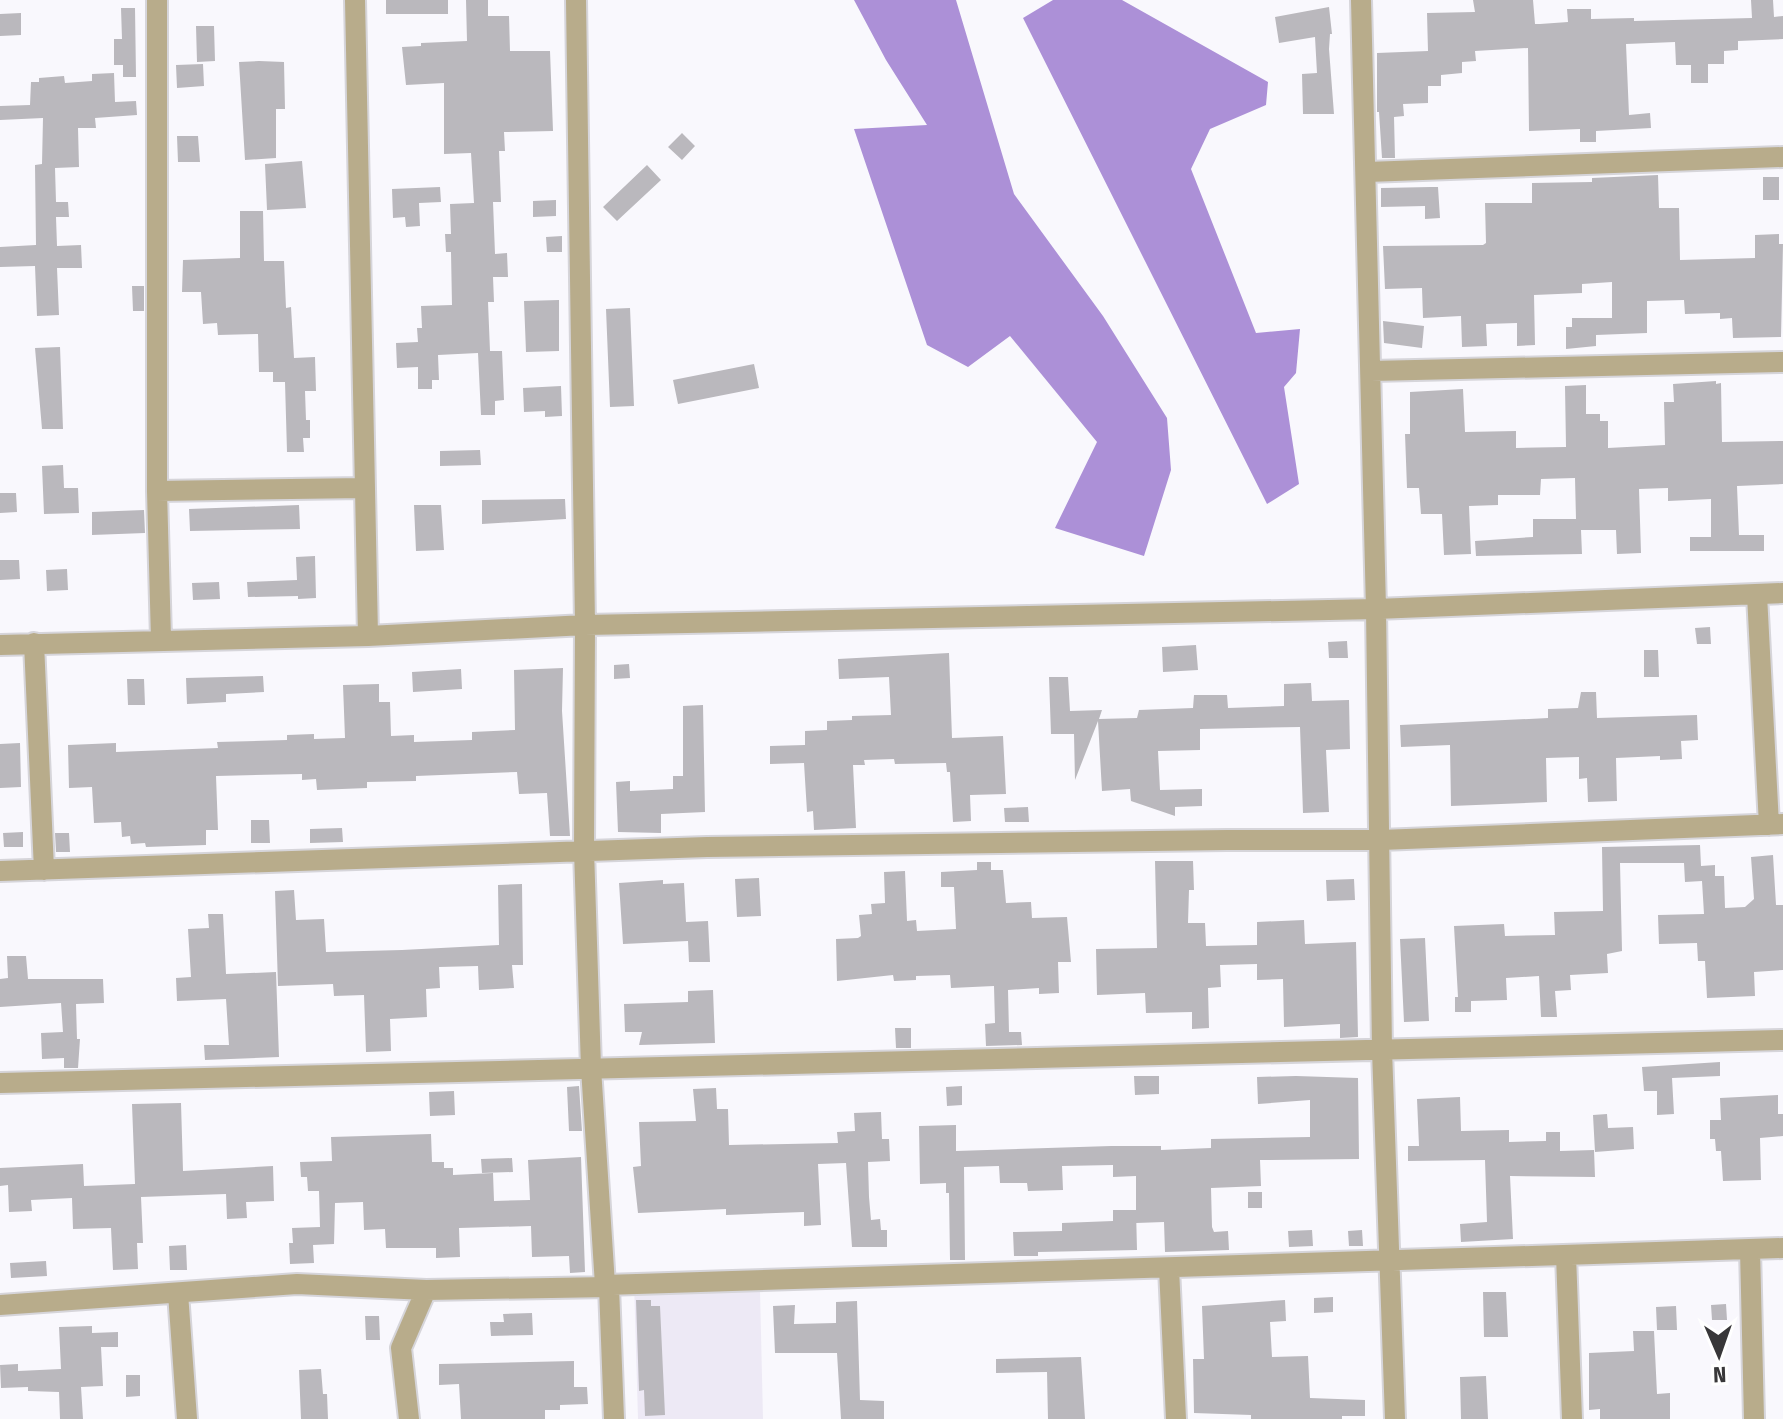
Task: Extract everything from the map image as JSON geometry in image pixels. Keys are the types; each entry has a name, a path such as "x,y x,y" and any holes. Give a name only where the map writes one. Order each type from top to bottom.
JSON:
{"street":[{"path":"157,0 157,491 161,639"},
{"path":"355,0 368,636"},
{"path":"576,0 585,625 584,850 591,1068 614,1419"},
{"path":"1361,0 1381,840 1382,1050 1395,1419"},
{"path":"1367,172 1783,157"},
{"path":"1371,371 1783,362"},
{"path":"157,491 364,488"},
{"path":"0,645 368,636 585,625 1376,609 1783,593"},
{"path":"0,871 584,850 1381,840 1776,825 1757,595"},
{"path":"34,643 44,870"},
{"path":"0,1083 1783,1040"},
{"path":"0,1305 297,1284 426,1290 607,1286 1783,1248"},
{"path":"1750,1249 1754,1419"},
{"path":"1566,1255 1572,1419"},
{"path":"1169,1268 1176,1419"},
{"path":"409,1419 401,1348 426,1290"},
{"path":"178,1293 187,1419"}],"shaded area":[{"path":"854,0 956,0 1014,194 1103,316 1167,418 1171,470 1144,556 1055,528 1097,442 1010,336 968,367 927,345 854,129 927,125 886,60"},
{"path":"1053,0 1122,0 1268,82 1266,105 1210,129 1191,169 1256,333 1300,329 1296,373 1284,387 1299,484 1267,504 1023,18"},
{"path":"634,1282 760,1291 763,1419 638,1419"}],"building":[{"path":"386,0 448,0 448,14 386,14"},
{"path":"466,0 488,0 488,16 509,16 510,51 550,51 553,131 504,132 505,151 499,151 501,202 493,202 495,254 507,253 508,277 493,277 494,302 488,302 490,351 502,351 504,400 495,401 495,415 481,415 478,353 438,355 439,380 432,380 432,389 418,389 418,367 397,368 396,343 418,342 417,328 422,328 421,306 452,305 451,252 446,252 445,234 451,234 450,204 474,203 471,153 444,154 444,83 406,85 402,47 467,41"},
{"path":"1473,0 1533,0 1535,24 1540,24 1568,22 1567,9 1591,9 1591,19 1752,18 1751,0 1773,0 1774,17 1783,16 1783,39 1738,41 1738,50 1724,51 1724,64 1708,64 1708,83 1691,83 1691,65 1676,65 1675,42 1626,44 1629,115 1650,113 1651,128 1596,131 1596,142 1580,142 1580,129 1529,131 1528,48 1475,51 1476,61 1462,62 1462,73 1441,75 1441,86 1428,86 1428,103 1403,104 1404,116 1394,117 1395,158 1382,158 1377,112 1377,53 1428,51 1427,13 1475,12"},
{"path":"1329,7 1334,114 1303,114 1302,74 1317,73 1315,37 1279,43 1275,17"},
{"path":"121,8 135,8 136,77 123,77 123,65 114,65 114,39 122,39"},
{"path":"21,13 21,35 0,36 0,14"},
{"path":"196,26 214,26 215,61 197,62"},
{"path":"239,62 284,62 285,109 276,109 276,158 245,160"},
{"path":"203,64 204,86 177,88 176,65"},
{"path":"114,73 115,102 136,101 137,115 95,118 96,128 78,128 79,167 55,168 56,202 68,202 69,217 56,217 57,246 81,245 82,268 57,268 59,315 37,316 35,266 0,267 0,247 36,245 35,165 42,164 43,118 0,120 0,106 30,105 31,82 39,82 39,78 64,76 65,83 92,81 92,74"},
{"path":"682,133 695,146 682,160 668,147"},
{"path":"177,136 198,136 200,162 178,162"},
{"path":"302,161 306,208 267,210 265,164"},
{"path":"647,165 661,180 617,221 603,207"},
{"path":"1658,175 1659,208 1679,208 1680,260 1755,258 1755,235 1779,234 1779,244 1783,244 1781,337 1733,338 1732,318 1720,319 1720,313 1685,314 1684,300 1647,301 1647,333 1596,335 1596,346 1566,349 1566,327 1572,327 1572,318 1612,318 1612,282 1582,284 1582,293 1534,295 1535,345 1517,346 1517,323 1486,324 1487,346 1462,347 1461,316 1423,318 1422,288 1385,289 1383,246 1483,245 1486,243 1485,203 1532,203 1532,183 1592,182 1592,178"},
{"path":"1763,177 1779,177 1779,200 1763,200"},
{"path":"440,187 441,202 419,203 420,226 406,227 405,217 393,218 392,189"},
{"path":"1438,187 1440,218 1425,219 1425,206 1381,207 1381,188"},
{"path":"556,200 556,216 533,217 533,201"},
{"path":"240,211 263,211 264,261 284,261 286,308 291,307 294,358 315,357 316,391 305,391 310,438 303,438 304,452 287,452 285,382 273,382 273,372 259,372 258,334 218,335 217,323 203,324 201,292 182,292 183,260 240,258"},
{"path":"562,236 562,252 547,252 546,237"},
{"path":"132,286 144,286 144,311 133,311"},
{"path":"559,300 559,351 526,352 524,301"},
{"path":"630,308 634,406 610,407 606,309"},
{"path":"1383,321 1424,326 1422,348 1384,343"},
{"path":"60,347 63,429 42,429 35,348"},
{"path":"754,364 759,388 678,404 673,380"},
{"path":"1716,381 1716,384 1721,383 1722,442 1783,441 1783,484 1737,486 1739,535 1764,535 1764,551 1690,551 1690,537 1711,537 1711,499 1668,501 1668,488 1639,489 1641,553 1617,554 1616,530 1581,530 1582,554 1476,556 1475,541 1533,537 1533,519 1576,519 1575,478 1541,479 1540,495 1498,495 1498,505 1469,506 1471,554 1444,555 1442,514 1421,514 1419,488 1407,488 1405,434 1410,434 1410,392 1463,389 1465,432 1516,431 1516,448 1566,447 1565,386 1586,385 1586,414 1600,414 1600,421 1608,421 1608,448 1665,445 1664,402 1674,402 1673,384"},
{"path":"561,386 562,416 545,417 545,411 524,412 523,388"},
{"path":"480,450 481,465 440,466 440,451"},
{"path":"63,465 64,488 78,488 79,513 44,514 42,466"},
{"path":"0,493 16,493 17,512 0,513"},
{"path":"565,499 566,519 482,524 482,500"},
{"path":"299,505 300,529 190,531 189,509"},
{"path":"414,505 441,505 444,550 416,551"},
{"path":"144,510 145,533 92,535 92,512"},
{"path":"315,556 316,598 248,597 247,582 297,580 296,557"},
{"path":"0,560 19,560 20,579 0,580"},
{"path":"67,569 68,590 47,591 46,570"},
{"path":"219,582 220,599 193,600 192,583"},
{"path":"1710,627 1711,644 1697,644 1695,628"},
{"path":"1347,641 1348,658 1329,658 1328,642"},
{"path":"1196,645 1198,670 1163,672 1162,647"},
{"path":"1644,650 1658,650 1659,677 1644,677"},
{"path":"949,653 952,738 1003,736 1006,794 970,795 971,821 953,822 950,772 947,772 946,763 895,764 894,759 864,760 865,765 853,765 856,828 814,830 813,811 807,812 804,763 770,764 770,746 805,745 805,731 827,730 827,721 852,720 852,716 891,715 889,677 839,679 838,659"},
{"path":"629,664 630,678 614,679 614,665"},
{"path":"563,668 562,711 570,836 550,836 547,793 519,794 517,772 416,776 416,781 367,782 367,788 317,790 316,779 302,780 302,774 216,776 218,830 206,830 206,845 146,847 145,843 131,844 130,836 122,837 121,822 94,823 92,787 69,788 68,745 116,743 116,752 218,748 217,742 287,740 287,735 314,734 314,739 345,738 343,685 379,684 379,702 390,702 391,736 414,735 414,742 472,740 472,732 515,730 514,670"},
{"path":"461,669 462,689 413,692 412,672"},
{"path":"263,676 264,692 226,694 226,702 187,704 186,678"},
{"path":"1049,677 1068,677 1070,711 1102,710 1099,719 1137,718 1139,710 1193,708 1194,695 1227,695 1228,708 1284,706 1284,684 1311,683 1312,701 1349,700 1350,749 1326,750 1329,812 1303,813 1300,727 1200,729 1200,750 1158,751 1160,790 1202,789 1202,806 1175,807 1175,816 1131,801 1130,789 1102,791 1098,721 1075,780 1074,734 1051,734"},
{"path":"127,679 144,679 145,705 128,705"},
{"path":"1581,692 1596,692 1597,718 1697,715 1698,740 1681,741 1682,759 1660,760 1660,756 1616,758 1617,801 1588,802 1587,778 1579,779 1579,757 1546,758 1547,802 1451,806 1450,745 1401,747 1400,725 1548,718 1548,709 1578,708"},
{"path":"703,705 705,812 661,814 661,833 618,832 616,782 630,781 630,791 673,789 673,776 683,776 683,706"},
{"path":"20,743 21,787 0,788 0,744"},
{"path":"1028,807 1029,822 1005,822 1004,808"},
{"path":"251,820 269,820 270,843 251,843"},
{"path":"342,828 343,842 310,843 310,829"},
{"path":"23,832 23,847 4,847 3,833"},
{"path":"55,833 69,833 70,852 56,852"},
{"path":"1700,845 1701,866 1715,865 1715,876 1724,876 1725,908 1745,907 1754,899 1751,857 1773,855 1776,905 1783,905 1783,970 1754,972 1755,996 1707,998 1705,961 1698,961 1697,943 1659,944 1658,915 1704,914 1702,881 1685,882 1684,863 1620,863 1622,951 1607,954 1608,973 1570,975 1571,990 1555,991 1557,1017 1541,1017 1539,976 1506,978 1507,1000 1471,1001 1471,1012 1455,1012 1455,997 1458,997 1454,926 1504,924 1505,936 1555,935 1554,912 1603,911 1602,847"},
{"path":"1155,861 1193,861 1194,890 1189,890 1188,923 1205,923 1206,946 1257,945 1257,922 1304,920 1305,944 1356,942 1358,1037 1340,1038 1340,1024 1284,1027 1283,979 1257,980 1257,964 1220,965 1221,987 1208,988 1209,1028 1192,1029 1192,1012 1146,1013 1145,993 1097,995 1096,949 1157,948"},
{"path":"977,862 991,862 991,870 1003,870 1006,903 1031,902 1032,918 1067,917 1071,962 1058,962 1059,993 1039,994 1039,988 1008,990 1009,1032 1021,1032 1022,1045 986,1046 985,1024 995,1023 994,986 951,988 950,975 916,976 916,980 894,981 893,975 837,981 836,939 861,936 859,915 872,914 871,904 885,903 884,872 905,871 907,921 916,920 917,931 956,929 954,887 941,887 941,872 977,870"},
{"path":"759,878 761,916 737,917 735,879"},
{"path":"1354,879 1355,900 1327,901 1326,880"},
{"path":"663,880 663,884 684,883 686,922 708,921 710,962 689,962 688,941 623,944 619,883"},
{"path":"522,884 523,965 512,965 514,988 479,990 478,966 439,967 440,988 426,989 427,1017 390,1019 391,1051 366,1052 364,995 334,996 333,984 278,986 275,891 294,890 296,920 324,919 326,952 402,950 499,945 498,885"},
{"path":"208,914 223,914 226,974 276,972 279,1057 205,1060 204,1045 229,1045 226,999 177,1001 176,978 191,977 188,929 209,928"},
{"path":"1425,938 1429,1021 1404,1022 1400,939"},
{"path":"7,956 26,956 28,979 103,979 104,1003 76,1004 77,1039 80,1039 78,1068 64,1068 64,1058 42,1059 41,1033 63,1032 61,1003 0,1007 0,979 8,978"},
{"path":"713,990 715,1043 639,1045 642,1032 625,1032 624,1004 688,1002 688,991"},
{"path":"895,1028 911,1028 911,1048 896,1048"},
{"path":"1720,1062 1720,1076 1672,1078 1674,1114 1657,1115 1657,1091 1644,1091 1642,1067"},
{"path":"1134,1076 1159,1076 1159,1094 1135,1095"},
{"path":"1257,1077 1358,1078 1359,1159 1260,1160 1261,1186 1211,1188 1212,1227 1214,1232 1228,1231 1229,1250 1165,1252 1164,1222 1136,1223 1136,1176 1113,1177 1113,1165 1062,1166 1063,1190 1028,1191 1027,1183 1000,1183 999,1166 964,1167 965,1260 950,1260 949,1193 946,1193 946,1183 920,1184 919,1126 956,1125 956,1151 1111,1146 1161,1146 1161,1150 1211,1148 1211,1139 1310,1137 1310,1100 1258,1104"},
{"path":"579,1086 582,1131 569,1131 567,1087"},
{"path":"962,1086 962,1105 947,1106 946,1087"},
{"path":"716,1088 717,1109 728,1109 729,1145 838,1143 837,1132 855,1131 854,1113 881,1112 882,1139 889,1139 890,1161 868,1162 869,1197 871,1220 880,1219 881,1230 887,1230 887,1247 852,1247 846,1163 818,1164 821,1225 804,1226 804,1212 726,1215 726,1209 638,1213 633,1167 641,1166 639,1122 696,1121 693,1089"},
{"path":"454,1091 455,1115 430,1116 429,1092"},
{"path":"1778,1095 1778,1114 1783,1114 1783,1136 1760,1138 1761,1180 1723,1181 1721,1151 1716,1151 1715,1139 1710,1139 1710,1120 1721,1120 1720,1098"},
{"path":"1460,1097 1461,1131 1509,1130 1509,1142 1546,1141 1546,1132 1560,1132 1560,1151 1594,1150 1595,1177 1510,1176 1513,1239 1461,1242 1460,1224 1487,1222 1485,1160 1408,1161 1408,1146 1419,1146 1417,1099"},
{"path":"181,1103 183,1171 273,1166 274,1201 246,1202 247,1218 227,1219 226,1194 141,1197 143,1243 137,1243 138,1269 113,1270 111,1228 73,1229 72,1198 31,1200 32,1211 9,1212 8,1185 0,1186 0,1168 83,1164 84,1186 135,1184 132,1104"},
{"path":"1607,1114 1608,1128 1633,1127 1634,1149 1595,1152 1593,1115"},
{"path":"431,1134 432,1162 444,1162 444,1168 453,1168 453,1175 493,1173 494,1201 530,1200 528,1160 581,1157 585,1272 570,1273 569,1256 532,1257 531,1226 459,1228 460,1257 436,1258 436,1248 386,1248 385,1229 364,1230 363,1202 335,1203 334,1244 313,1245 314,1263 290,1264 292,1228 320,1227 319,1191 308,1191 307,1177 301,1177 300,1162 332,1161 331,1137"},
{"path":"512,1158 513,1172 482,1173 481,1159"},
{"path":"1248,1192 1262,1192 1262,1208 1248,1208"},
{"path":"1113,1210 1136,1210 1137,1250 1038,1252 1038,1256 1014,1256 1013,1232 1062,1231 1062,1223 1113,1221"},
{"path":"1312,1230 1313,1246 1289,1247 1288,1231"},
{"path":"1362,1230 1363,1246 1349,1246 1348,1231"},
{"path":"186,1245 187,1270 170,1270 169,1246"},
{"path":"46,1261 47,1276 11,1278 10,1263"},
{"path":"1483,1292 1506,1292 1508,1337 1484,1337"},
{"path":"1333,1297 1333,1312 1314,1313 1314,1298"},
{"path":"636,1300 651,1300 651,1306 660,1306 665,1415 645,1416 644,1390 639,1391"},
{"path":"1285,1300 1286,1321 1270,1322 1272,1357 1308,1356 1310,1398 1365,1400 1365,1416 1251,1419 1251,1415 1194,1413 1193,1359 1204,1359 1202,1306"},
{"path":"857,1301 860,1400 884,1401 884,1419 841,1419 837,1353 775,1353 773,1306 795,1305 794,1324 836,1323 836,1302"},
{"path":"1726,1304 1727,1320 1712,1320 1711,1305"},
{"path":"1676,1306 1677,1330 1657,1330 1656,1307"},
{"path":"532,1313 533,1335 491,1336 490,1322 504,1322 503,1314"},
{"path":"365,1316 379,1316 380,1340 366,1340"},
{"path":"92,1326 92,1333 118,1332 118,1347 101,1347 103,1386 81,1387 83,1419 60,1419 59,1392 28,1391 28,1387 1,1388 0,1365 18,1364 18,1371 61,1369 59,1327"},
{"path":"1633,1331 1654,1331 1657,1394 1670,1393 1670,1419 1600,1419 1600,1409 1589,1410 1589,1353 1634,1351"},
{"path":"1081,1357 1085,1419 1048,1419 1047,1372 996,1373 996,1359"},
{"path":"574,1361 574,1387 587,1387 588,1404 560,1405 560,1410 545,1410 545,1419 461,1419 459,1384 439,1385 439,1364"},
{"path":"321,1369 323,1394 327,1394 328,1419 301,1419 299,1370"},
{"path":"126,1375 140,1375 140,1396 126,1397"},
{"path":"1486,1376 1488,1419 1461,1419 1460,1377"}]}
